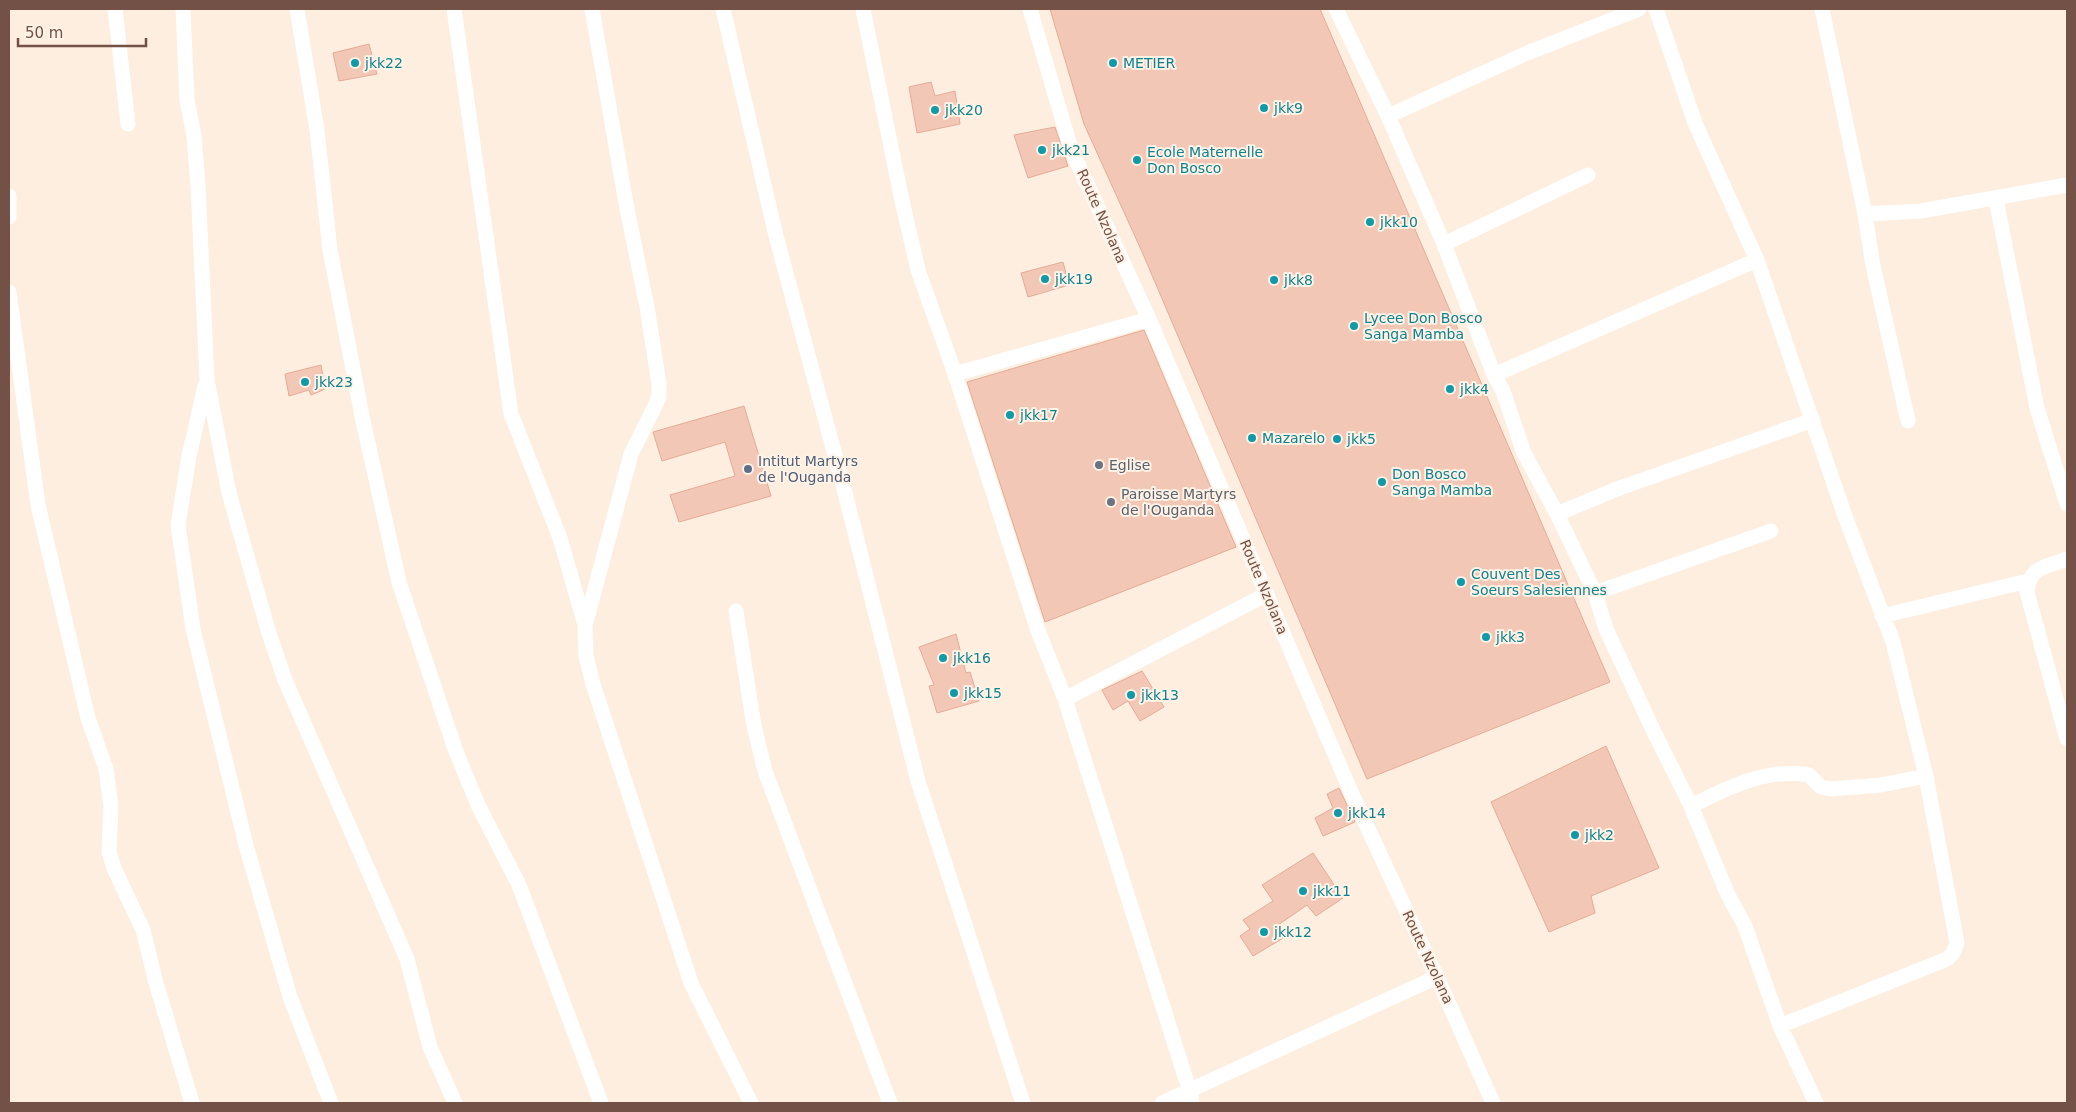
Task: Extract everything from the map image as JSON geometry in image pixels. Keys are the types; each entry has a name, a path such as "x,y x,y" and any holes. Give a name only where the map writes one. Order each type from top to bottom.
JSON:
{"street":[{"path":"115,9 128,124"},
{"path":"183,9 187,100 194,136 198,186 207,380 229,493 268,630 285,680 407,959 430,1047 455,1103"},
{"path":"297,9 317,130 330,250 363,421 399,582 455,749 478,805 519,885 601,1103"},
{"path":"454,9 511,414 560,538 585,626 586,656 593,684 691,984 751,1103"},
{"path":"585,626 631,454 659,396 659,384 647,307 627,209 592,9"},
{"path":"723,9 776,236 843,485 918,781 1023,1103"},
{"path":"863,9 918,270 955,374 1037,628 1065,699 1191,1097"},
{"name":"Route Nzolana","path":"1030,9 1071,149 1149,319 1351,792 1493,1103"},
{"path":"1336,9 1388,116 1444,244 1494,375 1503,391 1524,453 1557,514 1595,594 1606,629 1691,806 1728,894 1745,926 1780,1026 1816,1103"},
{"path":"1388,116 1525,54 1639,9"},
{"path":"1656,9 1695,123 1757,260 1845,516 1893,642 1926,776 1957,943 1948,960 1780,1026"},
{"path":"1822,9 1865,214 1873,266 1908,421"},
{"path":"1444,244 1588,176"},
{"path":"1865,214 1921,211 2067,185"},
{"path":"9,199 9,217"},
{"path":"1996,199 2037,408 2067,504"},
{"path":"1494,375 1757,260"},
{"path":"9,292 38,505 88,718 106,769 111,806 109,852 114,868 143,930 156,983 192,1103"},
{"path":"955,374 1149,319"},
{"path":"207,380 189,456 178,525 194,629 250,858 290,997 331,1103"},
{"path":"1557,514 1617,489 1813,420"},
{"path":"1595,594 1771,531"},
{"path":"2067,559 2042,568 2032,574 2028,580 2027,592 2067,739"},
{"path":"1882,616 2028,580"},
{"path":"1065,699 1267,594"},
{"path":"736,611 754,726 765,771 890,1103"},
{"path":"1691,806 1721,791 1763,775 1809,775 1821,787 1830,789 1881,785 1926,776"},
{"path":"1162,1103 1191,1097 1437,977"}],"building":[{"name":"Don Bosco Sanga Mamba","path":"1050,9 1320,9 1610,682 1367,779 1143,254 1084,124"},
{"name":"jkk22","path":"369,44 377,74 339,81 333,53"},
{"name":"jkk20","path":"931,82 935,96 955,91 960,124 917,133 909,87"},
{"name":"jkk21","path":"1055,127 1068,166 1028,178 1014,135"},
{"name":"jkk19","path":"1063,262 1069,285 1028,297 1021,273"},
{"name":"Paroisse Martyrs de l'Ouganda","path":"1144,330 1236,547 1045,622 967,382"},
{"name":"jkk23","path":"321,365 325,389 311,395 309,390 289,396 285,374"},
{"name":"Intitut Martyrs de l'Ouganda","path":"744,406 771,496 679,522 670,495 735,476 725,442 662,461 653,432"},
{"path":"956,634 966,673 970,672 979,701 937,713 929,686 934,685 919,647"},
{"name":"jkk13","path":"1142,671 1164,707 1140,721 1128,701 1113,710 1102,690"},
{"name":"jkk2","path":"1606,746 1659,868 1591,896 1595,913 1549,932 1491,802"},
{"name":"jkk14","path":"1339,788 1355,822 1323,836 1315,818 1333,808 1327,794"},
{"name":"jkk11","path":"1313,853 1343,898 1316,916 1307,905 1278,925 1285,937 1253,956 1240,936 1250,929 1243,920 1273,901 1262,885"}],"place":[{"name":"jkk22","path":"355,63"},
{"name":"METIER","path":"1113,63"},
{"name":"jkk9","path":"1264,108"},
{"name":"jkk20","path":"935,110"},
{"name":"jkk21","path":"1042,150"},
{"name":"Ecole Maternelle Don Bosco","path":"1137,160"},
{"name":"jkk10","path":"1370,222"},
{"name":"jkk19","path":"1045,279"},
{"name":"jkk8","path":"1274,280"},
{"name":"Lycee Don Bosco Sanga Mamba","path":"1354,326"},
{"name":"jkk23","path":"305,382"},
{"name":"jkk4","path":"1450,389"},
{"name":"jkk17","path":"1010,415"},
{"name":"Mazarelo","path":"1252,438"},
{"name":"jkk5","path":"1337,439"},
{"name":"Eglise","path":"1099,465"},
{"name":"Intitut Martyrs de l'Ouganda","path":"748,469"},
{"name":"Don Bosco Sanga Mamba","path":"1382,482"},
{"name":"Paroisse Martyrs de l'Ouganda","path":"1111,502"},
{"name":"Couvent Des Soeurs Salesiennes","path":"1461,582"},
{"name":"jkk3","path":"1486,637"},
{"name":"jkk16","path":"943,658"},
{"name":"jkk15","path":"954,693"},
{"name":"jkk13","path":"1131,695"},
{"name":"jkk14","path":"1338,813"},
{"name":"jkk2","path":"1575,835"},
{"name":"jkk11","path":"1303,891"},
{"name":"jkk12","path":"1264,932"}]}
